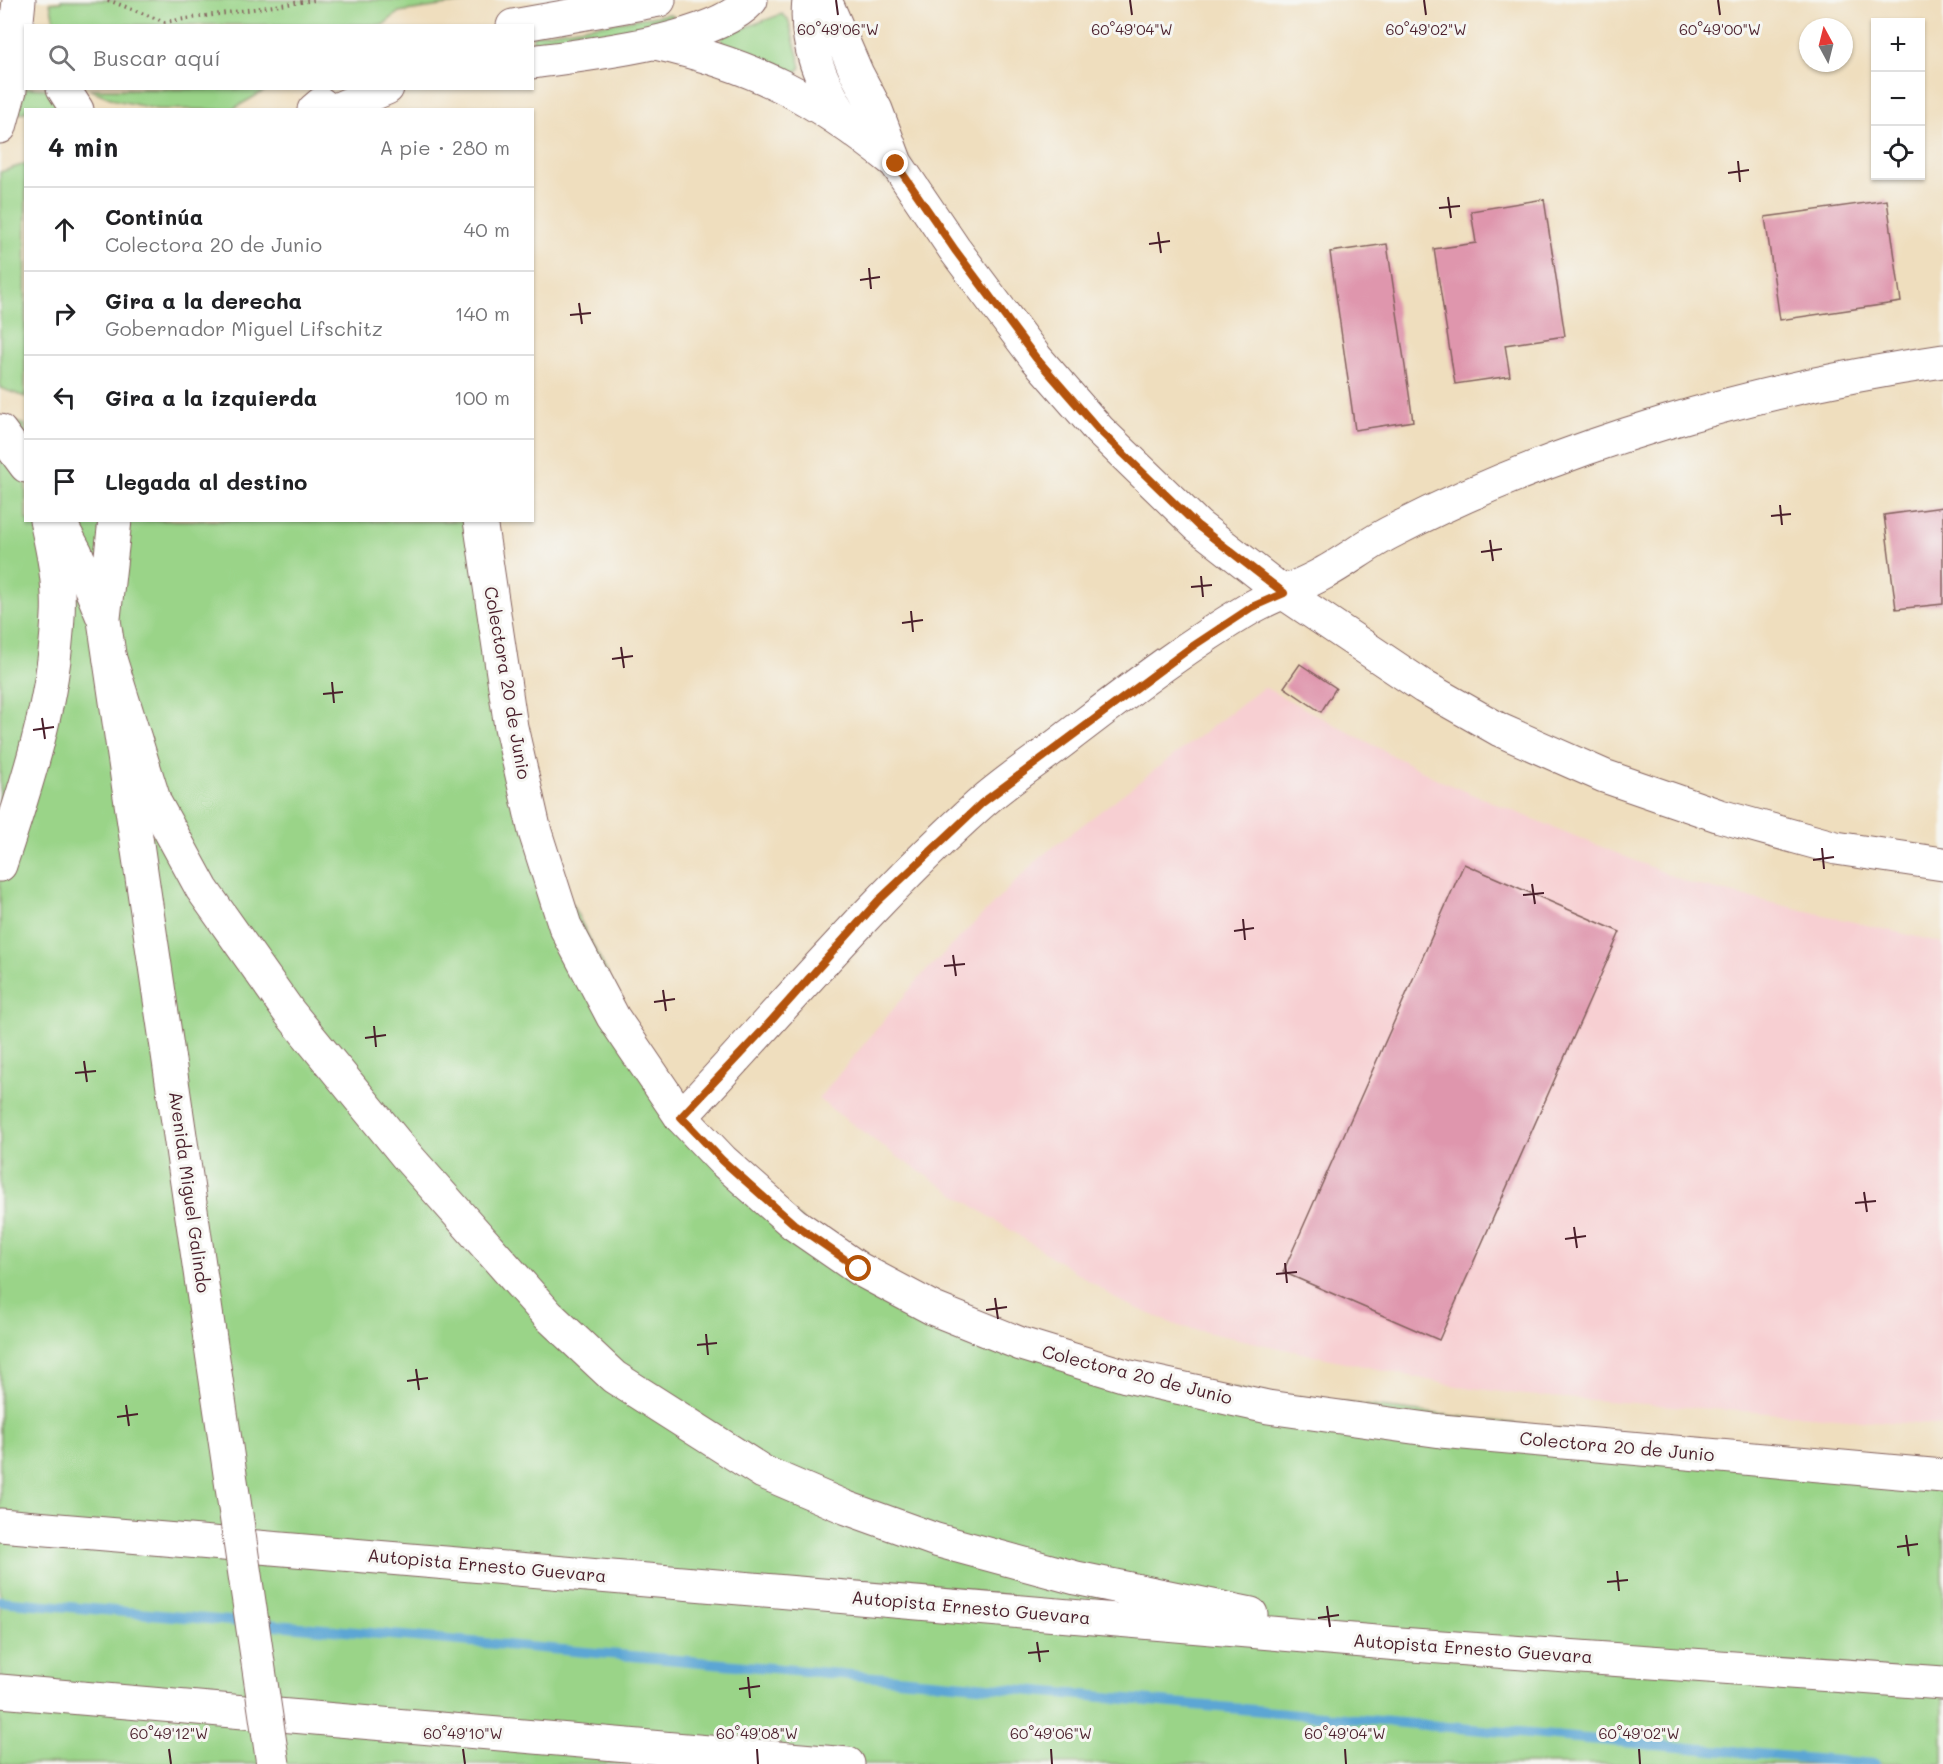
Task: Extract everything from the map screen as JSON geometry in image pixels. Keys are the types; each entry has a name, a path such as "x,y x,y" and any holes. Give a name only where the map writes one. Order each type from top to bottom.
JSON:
{"main road":[{"path":"21,0 31,24"},
{"path":"0,127 10,90 21,0"},
{"path":"524,24 659,0"},
{"path":"534,63 655,43 698,30 725,18 752,0"},
{"path":"809,0 808,27 812,54 825,88 845,122"},
{"path":"825,0 857,74 876,110 896,164 955,250 1036,358 1099,430 1198,526 1284,593 1424,687 1500,730 1604,776 1720,816 1836,848 1943,864"},
{"path":"655,43 704,54 751,70 796,92 845,122 896,164"},
{"path":"64,90 76,108"},
{"path":"327,104 380,90"},
{"path":"0,140 24,133"},
{"path":"681,1117 762,1031 878,901 982,803 1190,648 1252,607 1322,574 1393,530 1511,478 1637,432 1764,395 1874,371 1943,361"},
{"path":"0,417 24,424"},
{"path":"0,431 24,463"},
{"path":"0,865 30,775 51,682 58,614 54,557 46,522"},
{"name":"Avenida Miguel Galindo","path":"59,522 76,553 104,620 273,1764"},
{"name":"Avenida Miguel Galindo","path":"104,620 115,522"},
{"name":"Colectora 20 de Junio","path":"480,522 511,727 535,832 565,926 613,1017 681,1117 722,1160 794,1224 859,1269 934,1309 1021,1344 1126,1376 1268,1407 1441,1431 1943,1476"},
{"path":"110,659 155,803 202,889 289,1012 406,1155 548,1315 614,1377 763,1472 847,1508 936,1540 1076,1578 1399,1644"},
{"name":"Autopista Ernesto Guevara","path":"0,1525 1399,1644 1943,1683"},
{"path":"0,1691 848,1764"},
{"path":"544,1738 627,1764"}],"path":[{"path":"108,0 165,22 315,0"}],"shaded area":[{"path":"1264,687 1443,782 1692,884 1943,943 1943,1426 1525,1395 1456,1386 1178,1326 1120,1301 896,1156 818,1099 920,977 1040,857"}],"green space":[{"path":"61,0 483,0 399,12 384,24 55,24 50,3 61,2"},
{"path":"669,14 673,16 674,22 670,26 534,46 534,35"},
{"path":"782,14 788,19 801,67 795,74 722,44 722,36"},
{"path":"25,90 54,90 66,108 24,108 24,112 17,113"},
{"path":"91,90 266,90 235,108 151,108 115,100"},
{"path":"24,165 24,397 0,388 0,172"},
{"path":"0,417 24,425 24,522 480,522 535,832 681,1117 859,1269 1126,1376 1943,1476 1943,1764 0,1764"}],"building":[{"path":"1544,199 1565,336 1505,345 1510,376 1455,384 1434,249 1476,243 1471,211"},
{"path":"1887,200 1901,302 1780,320 1765,217"},
{"path":"1387,244 1413,421 1355,430 1330,252"},
{"path":"1943,507 1943,604 1896,609 1884,515"},
{"path":"1300,664 1336,688 1321,712 1284,687"},
{"path":"1464,864 1620,932 1439,1340 1283,1272"}],"waterway":[{"path":"0,1601 1874,1764"}],"route":[{"path":"859,1269 794,1224 722,1160 681,1117 762,1031 878,901 982,803 1101,712 1190,648 1252,607 1284,593 1198,526 1099,430 1036,358 955,250 896,164"}]}
